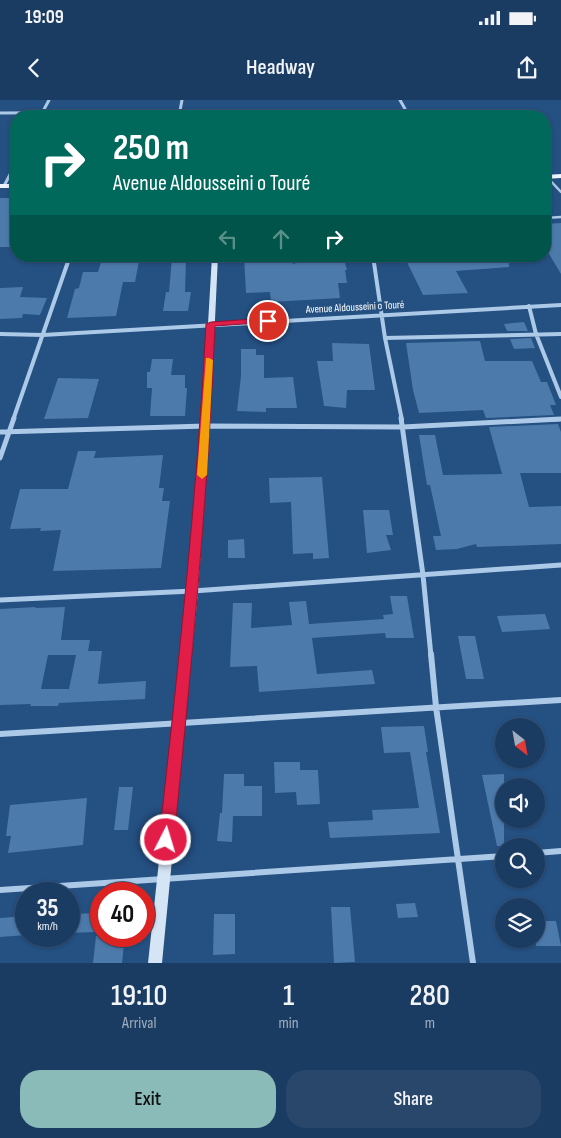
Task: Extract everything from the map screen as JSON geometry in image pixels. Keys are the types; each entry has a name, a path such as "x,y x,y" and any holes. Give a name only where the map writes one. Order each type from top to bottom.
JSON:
{"street":[{"path":"2,186 10,172"},
{"path":"0,458 68,262"},
{"path":"155,963 162,879 193,591 206,426 216,262"},
{"path":"373,262 385,338 403,427 423,575 436,707 457,859 474,963"},
{"name":"Avenue Aldousseini o Touré","path":"0,334 43,335 561,305"},
{"path":"529,306 536,334 561,398"},
{"path":"385,338 561,334"},
{"path":"0,432 206,426 403,427 561,419"},
{"path":"0,600 193,591 561,566"},
{"path":"0,734 561,700"},
{"path":"545,853 561,852"},
{"path":"0,890 495,857"}],"lane":[{"path":"551,181 561,192"}],"building":[{"path":"0,198 10,198 10,247 0,247"},
{"path":"561,223 561,274 551,257 551,224"},
{"path":"101,262 139,262 135,282 123,282 116,316 67,318 75,289 79,288 83,272 98,272"},
{"path":"172,262 186,262 185,292 191,292 188,311 163,311 166,292 169,292"},
{"path":"244,262 293,262 293,264 301,262 345,262 347,270 345,270 347,283 338,283 340,298 271,302 270,292 246,293"},
{"path":"407,262 509,262 509,267 456,271 468,293 423,295"},
{"path":"23,287 20,297 47,298 40,315 23,314 22,318 0,319 0,288"},
{"path":"524,322 528,331 507,331 504,324"},
{"path":"531,338 535,348 514,349 510,339"},
{"path":"480,341 485,361 532,361 541,382 547,382 556,405 550,405 554,415 486,418 483,410 419,413 413,390 406,343"},
{"path":"332,343 369,344 375,390 347,390 346,408 324,406 317,361 333,361"},
{"path":"241,349 256,349 256,355 264,355 264,378 293,377 297,408 266,408 266,412 237,411 241,376"},
{"path":"152,359 173,359 171,375 185,375 185,388 187,388 185,416 150,416 152,388 147,388 147,372 150,372"},
{"path":"58,378 99,379 88,418 44,419"},
{"path":"558,424 561,432 561,473 520,473 529,507 561,506 561,544 477,547 476,544 457,549 436,550 433,536 441,536 430,485 427,485 419,435 435,435 443,475 502,474 489,427"},
{"path":"78,451 96,451 94,458 163,455 159,488 164,488 162,501 170,501 161,568 53,571 61,530 40,531 41,528 10,529 20,489 68,489"},
{"path":"322,477 329,558 313,559 313,553 293,554 291,502 270,503 269,478"},
{"path":"363,510 389,510 393,535 386,535 391,550 367,553"},
{"path":"244,539 245,558 228,558 228,540"},
{"path":"390,596 407,596 414,638 386,638 385,633 312,638 317,674 372,670 375,684 259,692 257,666 230,667 233,603 252,603 251,628 292,625 289,602 306,601 309,624 384,619 383,615 393,614"},
{"path":"65,607 61,640 90,640 88,651 102,651 98,684 146,681 145,699 59,703 58,706 30,706 31,704 0,705 0,609","holes":["48,655 76,655 69,689 41,689"]},
{"path":"545,614 550,629 502,632 497,616"},
{"path":"458,636 475,636 484,679 466,679"},
{"path":"424,726 428,752 426,752 440,833 330,838 328,822 373,820 372,810 419,808 410,752 384,753 381,727"},
{"path":"274,762 300,762 300,770 318,770 320,804 297,805 296,792 275,793"},
{"path":"224,774 244,774 244,786 262,786 262,816 233,816 232,842 217,841 220,813 222,813"},
{"path":"504,774 504,778 495,778 495,828 504,828 504,838 495,838 482,775"},
{"path":"119,787 133,787 128,830 114,830"},
{"path":"87,798 83,845 8,853 11,836 6,836 10,805"},
{"path":"415,903 418,917 398,918 396,904"},
{"path":"331,907 350,907 355,962 334,963"},
{"path":"90,913 90,932 80,933 80,914"},
{"path":"214,914 235,914 235,954 213,955"},
{"path":"15,917 15,936 0,937 0,918"},
{"path":"545,921 556,921 561,946 545,946"},
{"path":"95,947 124,947 122,963 93,963"}],"slow traffic":[{"path":"202,475 209,360"}],"route":[{"path":"166,840 193,591 206,426 211,324 268,321"}]}
